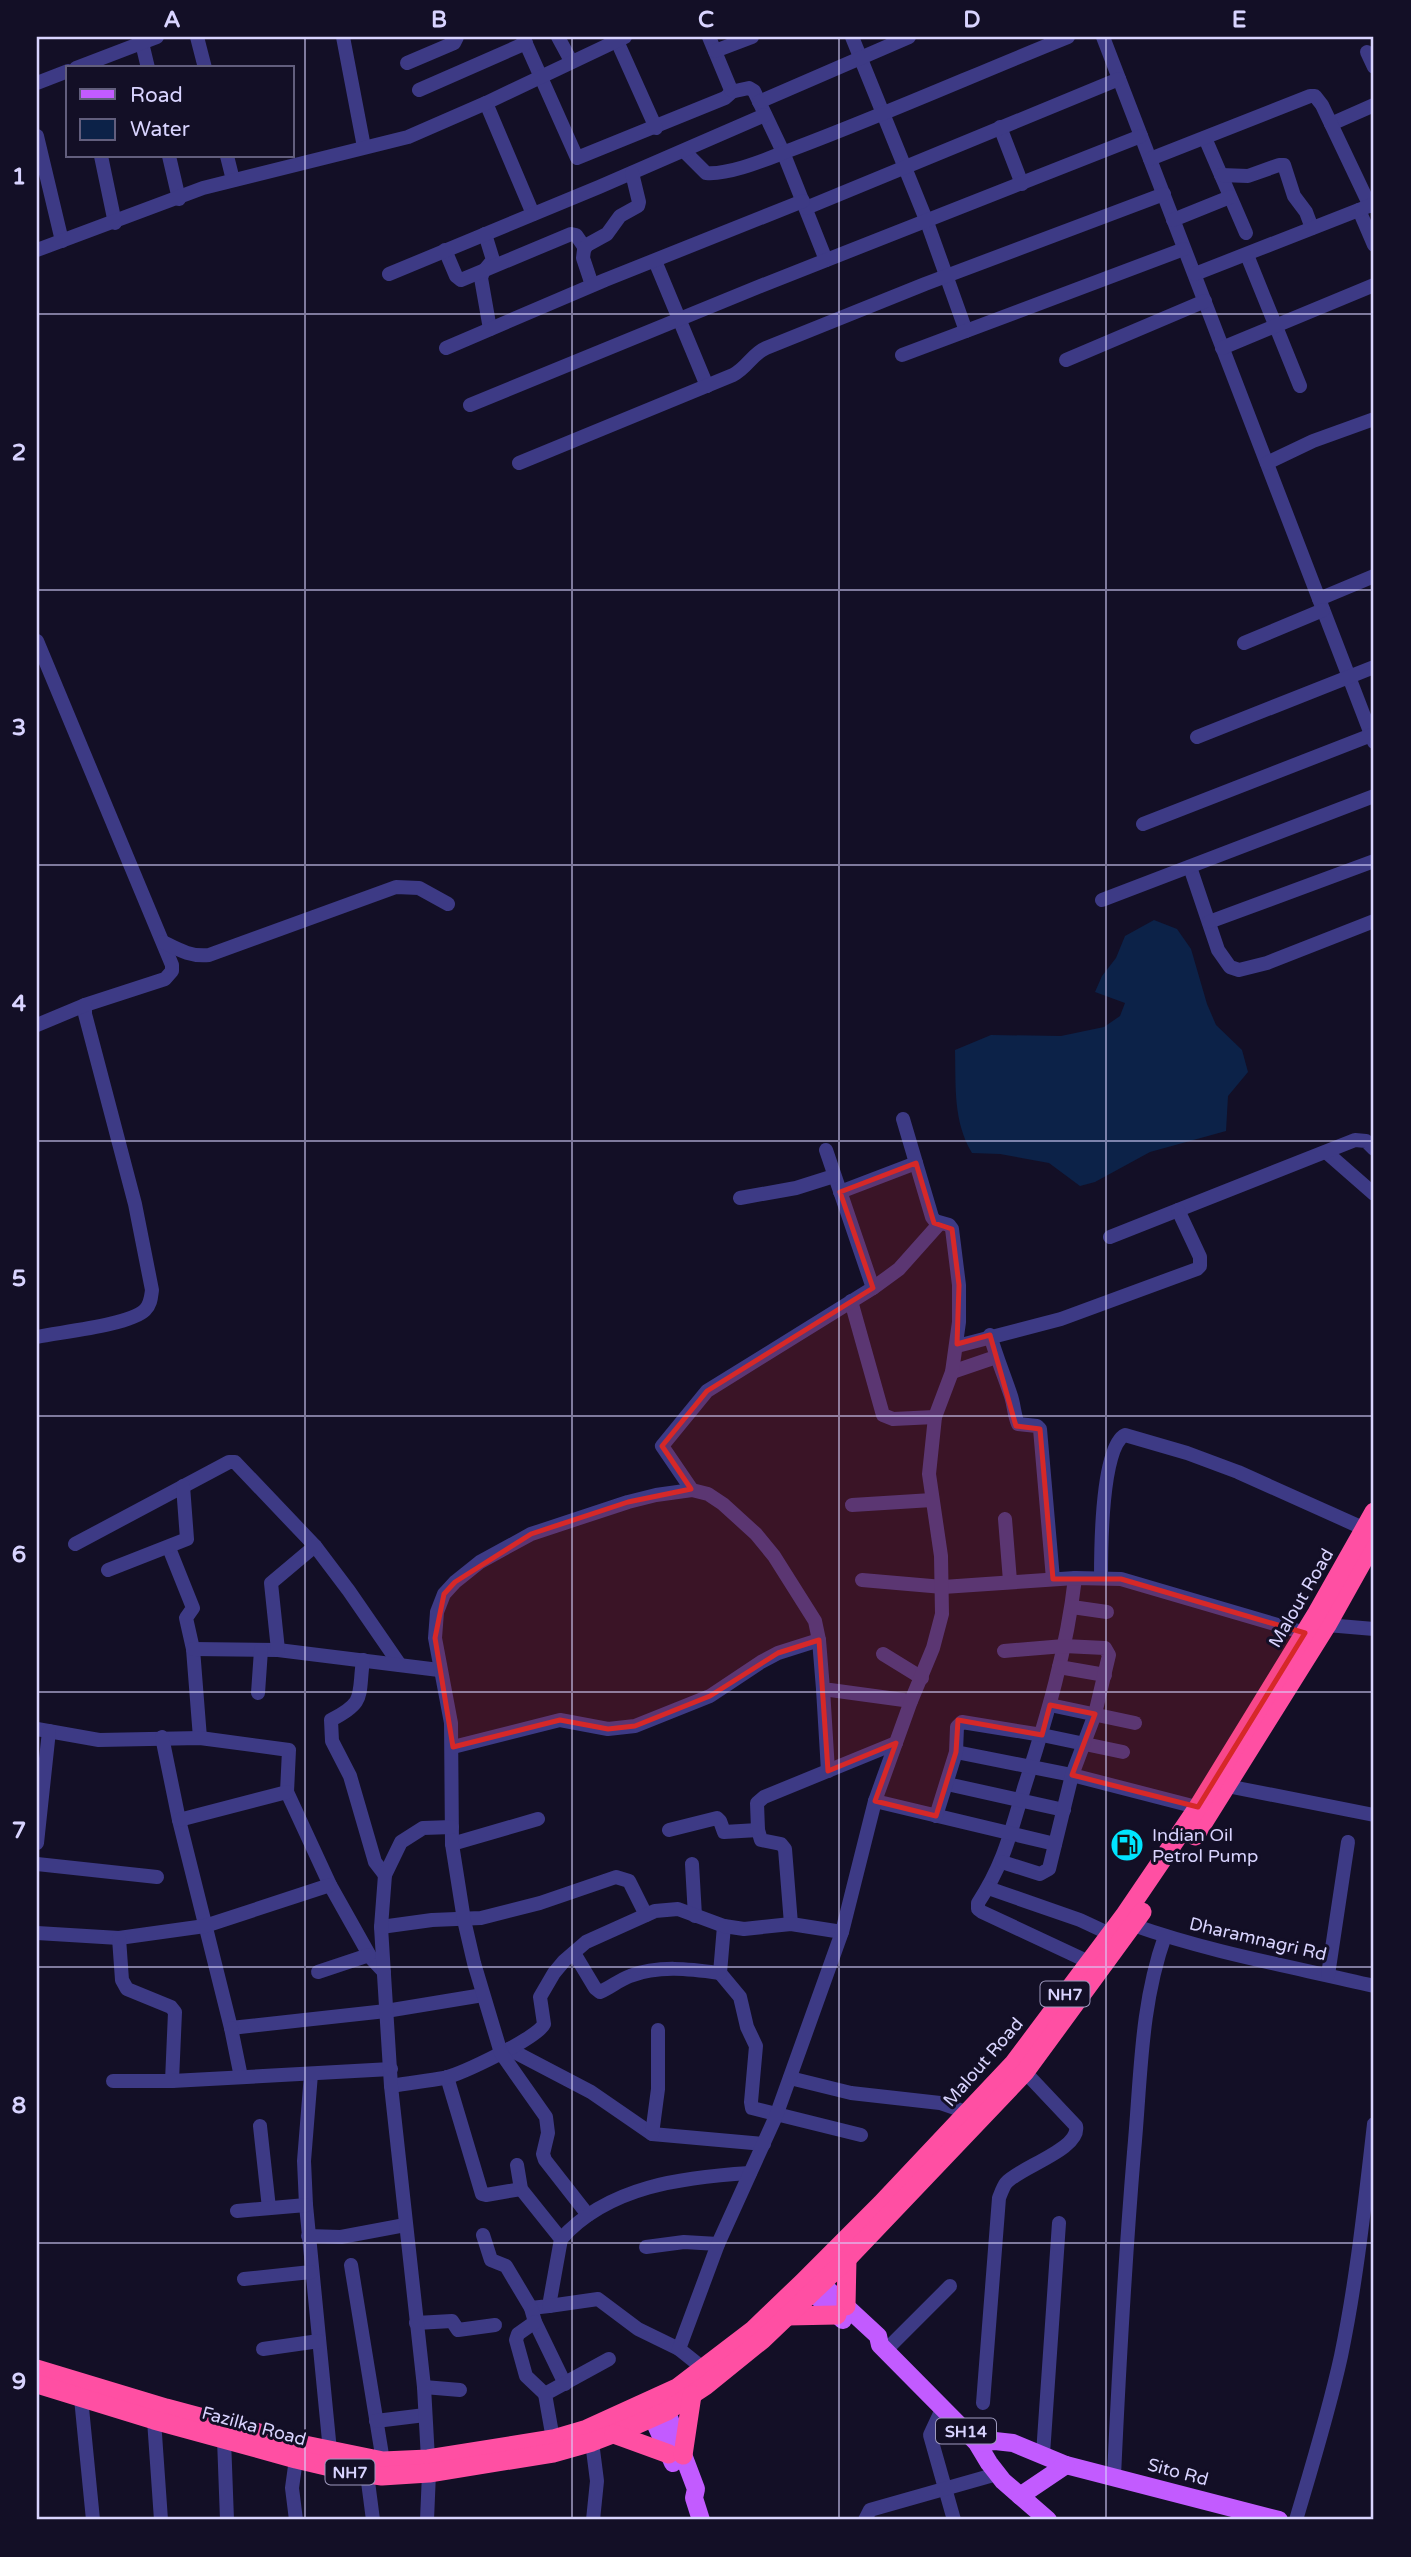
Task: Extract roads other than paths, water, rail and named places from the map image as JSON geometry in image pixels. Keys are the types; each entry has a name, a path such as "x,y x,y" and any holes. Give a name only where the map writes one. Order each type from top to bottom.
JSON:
{"highway":[{"name":"Malout Road","path":"657,2407 846,2259 886,2209 1014,2063 1205,1809 1227,1786 1327,1625 1371,1527"},
{"name":"Malout Road","path":"657,2407 692,2395 762,2340 787,2316 812,2283 1025,2072 1133,1925 1205,1809 1305,1633 1371,1527"},
{"path":"787,2316 842,2310 846,2259"},
{"name":"Fazilka Road","path":"37,2369 166,2408 330,2451 428,2466 553,2439 657,2407"},
{"name":"Fazilka Road","path":"37,2384 296,2459 367,2474 553,2453 614,2434 657,2407"},
{"path":"614,2434 676,2455 692,2395"}],"main road":[{"name":"SH14","path":"812,2283 842,2310 878,2336 883,2348 977,2443 997,2474 1048,2520"},
{"path":"657,2407 676,2455 686,2492 694,2498 701,2520"},
{"name":"Sito Rd","path":"977,2443 1013,2443 1066,2465 1279,2520"},
{"path":"1020,2496 1066,2465"}],"street":[{"path":"82,66 157,37"},
{"path":"197,37 204,66"},
{"path":"343,37 364,147"},
{"path":"407,63 454,43 457,37"},
{"path":"558,37 570,61"},
{"path":"709,37 733,91"},
{"path":"715,51 752,37"},
{"path":"852,37 927,222 966,331"},
{"path":"389,274 684,151 860,57 909,37"},
{"path":"684,151 697,167 710,174 748,165 884,113 1068,37"},
{"path":"1103,37 1373,737 1143,824"},
{"path":"37,250 199,190 408,137 622,38 656,128"},
{"path":"419,90 524,40 577,158 656,128 733,91 751,88 783,152 826,260"},
{"path":"142,43 148,66"},
{"path":"1367,52 1374,67"},
{"path":"37,83 66,72"},
{"path":"446,348 592,285 905,167 1119,79"},
{"path":"1150,159 1310,96 1320,100 1368,206 1374,245"},
{"path":"486,103 533,214"},
{"path":"1331,124 1374,105"},
{"path":"1000,127 1022,184"},
{"path":"37,136 43,191 62,241"},
{"path":"470,405 826,260 1141,136"},
{"path":"1205,138 1246,233"},
{"path":"101,158 115,223"},
{"path":"170,158 180,198"},
{"path":"228,158 233,180"},
{"path":"1221,175 1248,176 1284,165 1294,196 1306,212 1312,228"},
{"path":"585,248 607,234 620,216 639,206 632,173"},
{"path":"519,463 741,372 758,351 947,275 1164,194"},
{"path":"1173,220 1230,197"},
{"path":"1195,274 1368,206"},
{"path":"485,234 493,260 483,272 481,284 490,329"},
{"path":"445,250 458,279 483,272 570,234 576,235 585,248 583,258 592,285"},
{"path":"902,355 1184,249"},
{"path":"1247,255 1300,386"},
{"path":"655,261 707,386"},
{"path":"1222,348 1374,285"},
{"path":"1066,360 1205,301"},
{"path":"1267,463 1313,441 1374,419"},
{"path":"1244,643 1374,576"},
{"path":"37,641 172,965 169,976 37,1025"},
{"path":"1197,737 1374,667"},
{"path":"1102,900 1374,796"},
{"path":"1209,922 1374,861"},
{"path":"1190,867 1224,961 1239,970 1267,963 1374,920"},
{"path":"163,942 196,957 209,956 396,887 419,888 448,904"},
{"path":"37,1337 124,1320 142,1313 151,1300 147,1257 86,1022 85,1005"},
{"path":"679,2349 718,2244 764,2144 790,2078 842,1932 875,1801 933,1648 942,1614 943,1587 930,1461 935,1417 952,1372 957,1346 959,1298 956,1258 952,1228 932,1217 903,1119"},
{"path":"1110,1237 1360,1139 1374,1149"},
{"path":"826,1150 873,1288"},
{"path":"1326,1152 1374,1194"},
{"path":"840,1192 916,1163"},
{"path":"740,1198 796,1188 834,1176"},
{"path":"957,1346 990,1335 1061,1319 1197,1269 1200,1266 1200,1257 1178,1210"},
{"path":"692,1490 662,1446 708,1391 873,1288 899,1269 940,1223"},
{"path":"851,1301 884,1415 893,1419 935,1417"},
{"path":"990,1335 1018,1424 1037,1426 1040,1429 1053,1579"},
{"path":"952,1372 996,1357"},
{"path":"1101,1577 1104,1492 1117,1442 1125,1435 1187,1453 1238,1472 1371,1527"},
{"path":"75,1544 229,1462 235,1462 315,1546 400,1665"},
{"path":"108,1570 186,1540 188,1536 183,1486"},
{"path":"588,2215 545,2160 547,2117 505,2051 483,1995 464,1920 452,1844 451,1723 435,1638 443,1594 480,1562 531,1534 656,1495 692,1490 708,1494 723,1504 755,1534 774,1556 815,1621 819,1640 828,1771"},
{"path":"852,1504 932,1500"},
{"path":"1006,1519 1010,1581"},
{"path":"278,1650 271,1583 315,1546"},
{"path":"169,1548 193,1608 186,1618 193,1649 200,1738"},
{"path":"1075,1578 1064,1646 1042,1735 1002,1862 978,1903 978,1909 1089,1962"},
{"path":"862,1580 943,1587 1075,1578 1121,1579 1305,1633"},
{"path":"1072,1607 1107,1612"},
{"path":"1327,1625 1374,1629"},
{"path":"453,1747 560,1720 608,1729 635,1726 710,1696 778,1653 819,1640"},
{"path":"1002,1862 1040,1874 1049,1869 1073,1775 1095,1714 1109,1655 1105,1648 1064,1646 1004,1651"},
{"path":"193,1649 278,1650 439,1670"},
{"path":"258,1693 261,1650"},
{"path":"883,1654 922,1678"},
{"path":"363,1660 358,1702 350,1711 331,1720 331,1737 350,1776 375,1862 385,1875"},
{"path":"1059,1667 1105,1675"},
{"path":"823,1689 911,1701"},
{"path":"1050,1705 1135,1723"},
{"path":"936,1816 956,1752 957,1727 962,1722 1123,1752"},
{"path":"37,1843 43,1730 99,1740 200,1738 288,1749 287,1792 330,1885 369,1955 384,1972"},
{"path":"162,1737 179,1820 241,2077"},
{"path":"791,1924 785,1849 781,1844 761,1840 756,1807 759,1800 896,1743"},
{"path":"956,1752 1073,1775 1205,1809"},
{"path":"947,1784 1064,1810"},
{"path":"1227,1786 1374,1815"},
{"path":"179,1820 287,1792"},
{"path":"875,1801 1055,1844"},
{"path":"669,1830 717,1818 724,1832 758,1830"},
{"path":"452,1844 538,1819"},
{"path":"427,2520 428,2466 424,2387 391,2086 381,1927 385,1875 404,1838 423,1828 452,1827"},
{"path":"1328,1975 1349,1842"},
{"path":"37,1864 157,1877"},
{"path":"692,1864 695,1916"},
{"path":"381,1927 432,1920 464,1920 540,1903 616,1877 629,1881 646,1915"},
{"path":"37,1933 119,1938 205,1926 330,1885"},
{"path":"988,1888 1080,1920 1110,1934"},
{"path":"391,2086 447,2077 505,2051 542,2029 544,2018 540,1997 554,1973 586,1942 646,1915 665,1909 678,1909 724,1926 744,1929 791,1924 842,1932"},
{"name":"Dharamnagri Rd","path":"1133,1925 1165,1937 1374,1986"},
{"path":"724,1926 720,1973 740,1997 747,2027 756,2046 752,2108 861,2135"},
{"path":"1114,2476 1127,2226 1142,2031 1149,1990 1165,1937"},
{"path":"119,1938 124,1986 171,2007 175,2012 172,2081"},
{"path":"573,1953 600,1992 629,1976 647,1971 668,1969 720,1973"},
{"path":"318,1972 369,1955"},
{"path":"231,2028 386,2011 483,1995"},
{"path":"652,2134 658,2089 658,2029"},
{"path":"505,2051 591,2092 652,2134 764,2144"},
{"path":"113,2081 172,2081 391,2069"},
{"path":"983,2403 999,2198 1005,2184 1063,2148 1078,2130 1025,2072"},
{"path":"311,2074 304,2161 306,2205 330,2451"},
{"path":"447,2077 482,2194 521,2189"},
{"path":"790,2078 860,2095 940,2103 969,2113"},
{"path":"1296,2520 1341,2356 1356,2277 1374,2124"},
{"path":"260,2126 268,2208"},
{"path":"517,2165 521,2189 561,2239"},
{"path":"549,2306 561,2239 588,2215 628,2195 675,2180 750,2173"},
{"path":"237,2211 306,2205"},
{"path":"1043,2454 1059,2223"},
{"path":"308,2236 341,2237 405,2225"},
{"path":"483,2235 491,2260 506,2266 533,2315 565,2384"},
{"path":"646,2247 684,2242 718,2244"},
{"path":"351,2265 383,2461"},
{"path":"244,2279 311,2272"},
{"path":"883,2348 950,2286"},
{"path":"553,2439 545,2395 528,2379 516,2340 533,2315 549,2306 598,2299 638,2329 679,2349 704,2369"},
{"path":"416,2323 452,2321 458,2330 495,2325"},
{"path":"263,2348 318,2341"},
{"path":"545,2395 609,2359"},
{"path":"424,2387 460,2390"},
{"path":"81,2398 93,2520"},
{"path":"943,2407 930,2435 954,2520"},
{"path":"376,2421 425,2416"},
{"path":"154,2420 161,2520"},
{"path":"224,2439 228,2520"},
{"path":"592,2442 597,2481 593,2520"},
{"path":"296,2459 292,2480 296,2520"},
{"path":"367,2474 373,2520"},
{"path":"866,2520 870,2510 997,2474"}],"water":[{"path":"1154,920 1177,929 1191,949 1216,1025 1242,1050 1248,1072 1228,1096 1226,1131 1150,1152 1095,1182 1080,1186 1049,1163 1000,1154 972,1153 961,1129 955,1050 991,1035 1061,1036 1104,1027 1120,1016 1125,1003 1095,992 1102,976 1116,958 1125,936"}],"place":[{"name":"Indian Oil Petrol Pump","path":"1127,1845"}]}
